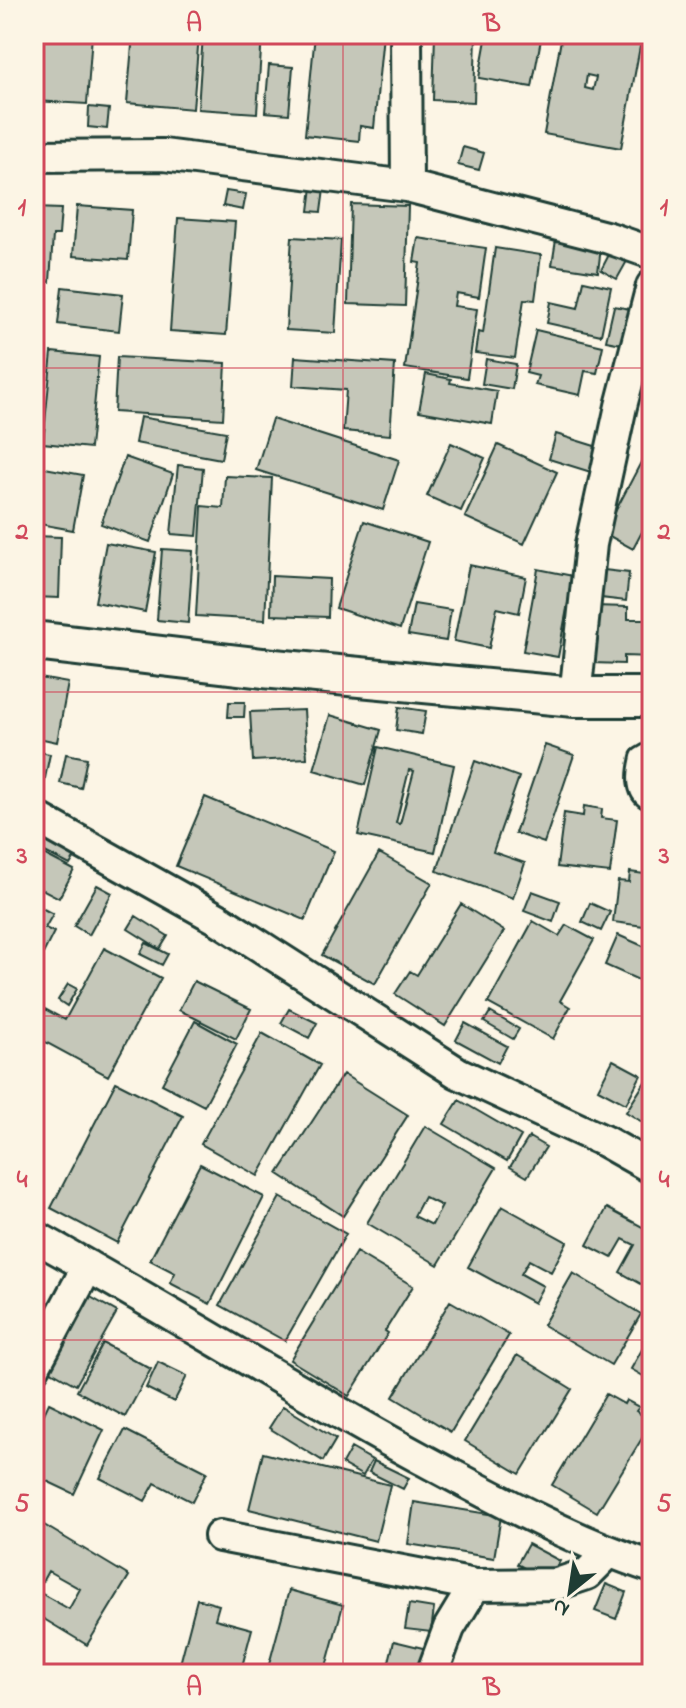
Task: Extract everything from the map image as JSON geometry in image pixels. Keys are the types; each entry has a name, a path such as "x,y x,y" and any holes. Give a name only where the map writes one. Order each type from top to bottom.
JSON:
{"street":[{"path":"406,34 407,186"},
{"path":"34,156 163,155 407,186 609,238 652,253"},
{"path":"575,697 591,544 621,406 652,286"},
{"path":"34,641 263,668 575,697 652,697"},
{"path":"34,816 218,919 458,1073 606,1142 652,1168"},
{"path":"34,1236 343,1416 526,1515 608,1553 652,1567"},
{"path":"34,1367 88,1266"},
{"path":"220,1536 475,1585 557,1584 587,1574 608,1553"},
{"path":"432,1674 449,1628 475,1585"}],"lane":[{"path":"652,750 640,757 638,768 638,791 644,799 652,802"}],"building":[{"path":"34,34 92,34 87,104 34,101"},
{"path":"133,34 199,34 193,109 127,103"},
{"path":"203,34 262,34 257,113 198,109"},
{"path":"315,34 383,34 374,128 360,126 359,141 305,135"},
{"path":"435,34 476,34 474,102 433,100"},
{"path":"487,34 542,34 532,87 479,78"},
{"path":"562,34 642,36 621,148 544,134","holes":["587,75 596,77 593,90 585,88"]},
{"path":"269,65 293,67 289,114 265,112"},
{"path":"89,107 109,109 107,129 88,127"},
{"path":"463,147 484,153 479,170 458,165"},
{"path":"312,187 324,189 321,212 309,211"},
{"path":"226,191 246,194 243,210 223,206"},
{"path":"351,204 408,206 405,306 348,304"},
{"path":"77,206 132,210 128,260 73,256"},
{"path":"34,208 61,209 59,235 53,235 50,282 34,281"},
{"path":"178,218 235,222 226,335 170,331"},
{"path":"292,237 341,240 335,333 286,330"},
{"path":"418,238 486,248 479,297 456,293 454,306 477,309 467,378 405,368 420,263 414,262"},
{"path":"556,240 601,247 598,272 552,265"},
{"path":"614,245 631,254 617,279 601,270"},
{"path":"495,248 541,255 535,300 524,299 515,358 475,353 478,332 483,333"},
{"path":"584,281 611,287 601,335 547,323 551,302 578,308"},
{"path":"62,287 123,294 119,331 58,324"},
{"path":"34,288 43,288 42,326 34,326"},
{"path":"614,306 630,309 622,344 606,341"},
{"path":"536,330 603,346 597,373 585,371 580,395 535,385 538,376 526,373"},
{"path":"34,337 43,337 42,419 34,419"},
{"path":"52,352 99,357 90,448 43,443"},
{"path":"117,357 226,363 223,419 114,412"},
{"path":"295,357 395,364 390,435 343,431 346,390 293,386"},
{"path":"486,359 516,364 512,389 482,384"},
{"path":"426,374 451,379 450,383 497,391 492,424 419,411"},
{"path":"140,417 226,432 221,459 135,443"},
{"path":"272,419 399,460 383,510 256,470"},
{"path":"556,434 601,448 594,473 549,459"},
{"path":"451,443 485,458 461,511 427,496"},
{"path":"498,445 557,472 524,544 465,517"},
{"path":"650,445 652,513 633,549 604,533"},
{"path":"125,457 173,474 150,542 101,524"},
{"path":"178,465 203,468 197,536 171,534"},
{"path":"34,466 83,475 73,530 34,523"},
{"path":"225,476 272,478 265,620 196,616 202,506 223,508"},
{"path":"364,521 428,542 400,629 336,608"},
{"path":"34,536 61,537 59,598 34,597"},
{"path":"106,543 156,552 145,612 95,602"},
{"path":"162,549 193,551 188,623 157,620"},
{"path":"469,565 526,577 519,613 497,608 489,648 454,641"},
{"path":"538,569 573,576 558,657 523,651"},
{"path":"604,570 629,573 626,601 601,598"},
{"path":"272,576 329,579 328,617 271,615"},
{"path":"414,604 451,610 446,641 408,635"},
{"path":"593,606 628,607 628,619 652,619 652,657 624,656 624,664 592,663"},
{"path":"34,677 68,683 57,742 34,737"},
{"path":"229,702 245,702 244,717 228,717"},
{"path":"399,707 426,711 422,734 396,730"},
{"path":"304,710 307,758 253,761 250,712"},
{"path":"330,715 381,730 365,785 314,770"},
{"path":"545,745 574,755 544,843 515,833"},
{"path":"378,747 454,765 435,852 358,835","holes":["409,770 414,771 400,824 396,823"]},
{"path":"34,751 50,754 44,783 34,781"},
{"path":"66,754 87,758 81,788 60,783"},
{"path":"475,761 519,777 493,852 525,863 513,898 437,871"},
{"path":"205,797 334,851 305,920 176,866"},
{"path":"584,806 602,809 601,818 617,820 610,873 557,867 564,813 583,816"},
{"path":"45,837 76,855 70,865 39,849"},
{"path":"34,849 74,870 59,898 34,885"},
{"path":"379,853 432,883 375,984 322,955"},
{"path":"630,872 652,875 652,927 613,922 618,881 629,882"},
{"path":"97,885 112,893 89,935 74,926"},
{"path":"532,891 560,901 553,922 524,911"},
{"path":"590,903 610,912 601,931 582,922"},
{"path":"34,904 53,914 45,928 54,932 41,958 37,956 34,962"},
{"path":"461,904 504,931 445,1026 395,994 410,971 417,975"},
{"path":"136,916 168,936 160,949 128,929"},
{"path":"533,921 559,936 566,925 594,940 560,1001 570,1007 553,1039 488,1003"},
{"path":"618,935 652,950 652,986 605,965"},
{"path":"146,943 168,954 162,965 140,954"},
{"path":"104,948 161,978 108,1076 34,1036 45,1009 65,1020"},
{"path":"194,981 251,1009 236,1039 179,1010"},
{"path":"68,984 77,989 67,1006 58,1000"},
{"path":"289,1009 317,1023 309,1038 281,1023"},
{"path":"490,1012 519,1029 513,1039 484,1022"},
{"path":"195,1021 237,1044 204,1106 162,1084"},
{"path":"465,1023 507,1046 498,1063 456,1040"},
{"path":"262,1033 320,1065 258,1176 201,1144"},
{"path":"613,1060 641,1075 626,1104 598,1089"},
{"path":"652,1071 652,1128 626,1112"},
{"path":"343,1074 408,1115 343,1216 278,1174"},
{"path":"116,1082 183,1116 117,1243 51,1208"},
{"path":"459,1100 521,1136 507,1161 444,1124"},
{"path":"425,1126 496,1168 438,1265 367,1223","holes":["424,1197 442,1206 432,1225 414,1216"]},
{"path":"529,1137 546,1147 527,1177 510,1167"},
{"path":"200,1164 264,1197 210,1304 170,1283 175,1273 150,1260"},
{"path":"280,1197 346,1234 285,1341 220,1305"},
{"path":"502,1206 567,1242 551,1272 529,1260 521,1274 543,1286 534,1303 468,1267"},
{"path":"607,1208 652,1232 652,1290 620,1272 635,1245 623,1239 612,1258 587,1245"},
{"path":"356,1252 413,1286 349,1396 290,1360"},
{"path":"573,1273 641,1314 611,1365 543,1325"},
{"path":"87,1295 117,1312 76,1385 46,1368"},
{"path":"450,1301 509,1335 451,1432 393,1397"},
{"path":"652,1332 652,1381 631,1369"},
{"path":"103,1343 151,1369 125,1417 77,1391"},
{"path":"517,1355 572,1389 520,1474 465,1441"},
{"path":"158,1362 187,1376 174,1402 146,1388"},
{"path":"606,1394 624,1404 626,1400 639,1407 636,1411 652,1422 597,1512 552,1485"},
{"path":"49,1403 104,1430 74,1494 34,1475 34,1435"},
{"path":"283,1406 336,1439 323,1461 269,1428"},
{"path":"125,1430 207,1472 192,1502 155,1483 145,1501 100,1478"},
{"path":"351,1448 372,1460 363,1476 342,1464"},
{"path":"263,1453 390,1485 376,1541 249,1509"},
{"path":"374,1461 409,1478 403,1489 369,1472"},
{"path":"414,1502 501,1516 494,1558 408,1544"},
{"path":"34,1519 129,1576 87,1645 34,1613","holes":["48,1571 80,1589 69,1609 37,1591"]},
{"path":"528,1544 560,1561 549,1581 517,1564"},
{"path":"606,1584 626,1592 616,1619 595,1611"},
{"path":"289,1590 343,1605 324,1674 267,1672"},
{"path":"197,1599 219,1605 215,1619 252,1629 240,1674 218,1674 180,1664"},
{"path":"409,1604 434,1608 431,1632 405,1629"},
{"path":"652,1638 652,1674 645,1674"},
{"path":"394,1641 427,1649 421,1674 386,1674"}]}
